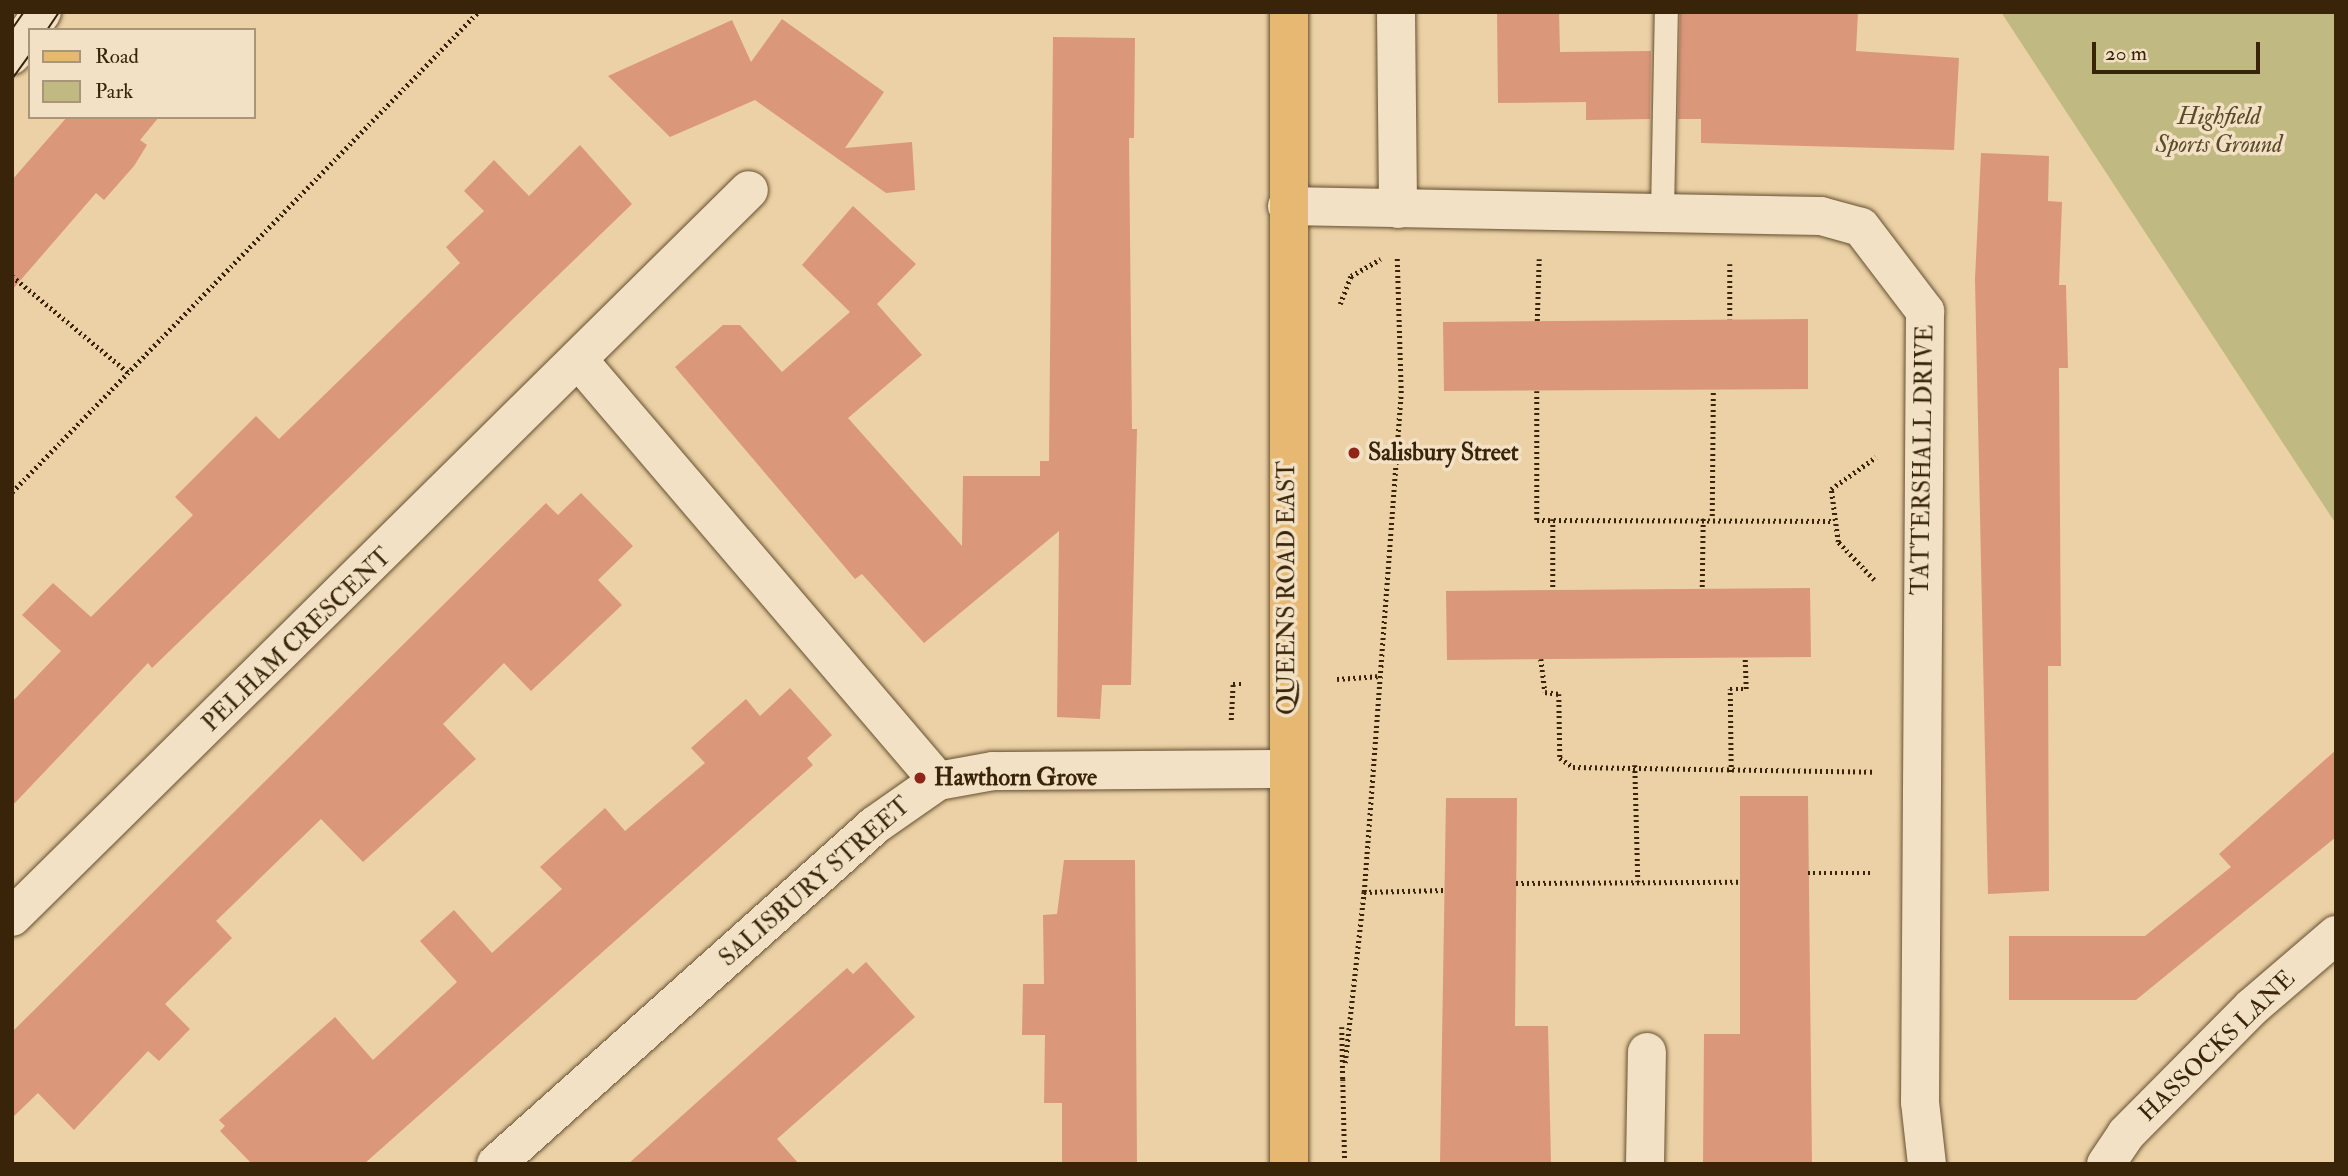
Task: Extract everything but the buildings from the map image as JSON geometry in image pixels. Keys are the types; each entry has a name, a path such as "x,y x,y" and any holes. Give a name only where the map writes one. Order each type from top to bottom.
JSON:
{"main road":[{"name":"QUEENS ROAD EAST","path":"1289,12 1289,1164"}],"street":[{"path":"31,28 42,12"},
{"path":"1396,12 1398,209"},
{"path":"12,55 28,32"},
{"name":"PELHAM CRESCENT","path":"12,917 581,363 749,190"},
{"name":"TATTERSHALL DRIVE","path":"1287,206 1821,216 1861,227 1925,311 1920,1102 1927,1164"},
{"path":"581,363 938,781"},
{"name":"SALISBURY STREET","path":"496,1164 875,825 938,781 993,771 1287,769"},
{"name":"HASSOCKS LANE","path":"2106,1164 2126,1134 2252,1007 2336,935"},
{"path":"1645,1164 1647,1052"}],"lane":[{"path":"1662,212 1666,12"}],"path":[{"path":"12,492 130,374 478,12"},
{"path":"1340,317 1351,276 1397,251 1407,250"},
{"path":"1343,1082 1364,892 1401,393 1397,251"},
{"path":"1527,251 1539,252 1537,321"},
{"path":"12,276 130,374"},
{"path":"1712,516 1713,390"},
{"path":"1537,391 1537,520 1712,516 1832,521"},
{"path":"1884,467 1884,454 1831,489 1832,521 1838,542 1887,587"},
{"path":"1702,587 1703,517"},
{"path":"1553,519 1553,590"},
{"path":"1731,772 1730,689 1746,689 1745,657"},
{"path":"1541,659 1545,692 1559,694 1560,758 1573,767 1635,765 1731,772 1887,772"},
{"path":"1337,666 1337,691"},
{"path":"1635,765 1638,882"},
{"path":"1808,873 1888,873"},
{"path":"1516,883 1740,883"},
{"path":"1364,892 1445,890"},
{"path":"1342,1000 1345,1164"}],"green space":[{"name":"Highfield Sports Ground","path":"2001,12 2336,12 2336,524"}],"tram line":[{"path":"12,29 24,12"},
{"path":"48,28 59,12"},
{"path":"12,79 28,57"}],"place":[{"name":"Salisbury Street","path":"1354,453"},
{"name":"Hawthorn Grove","path":"920,778"}]}
